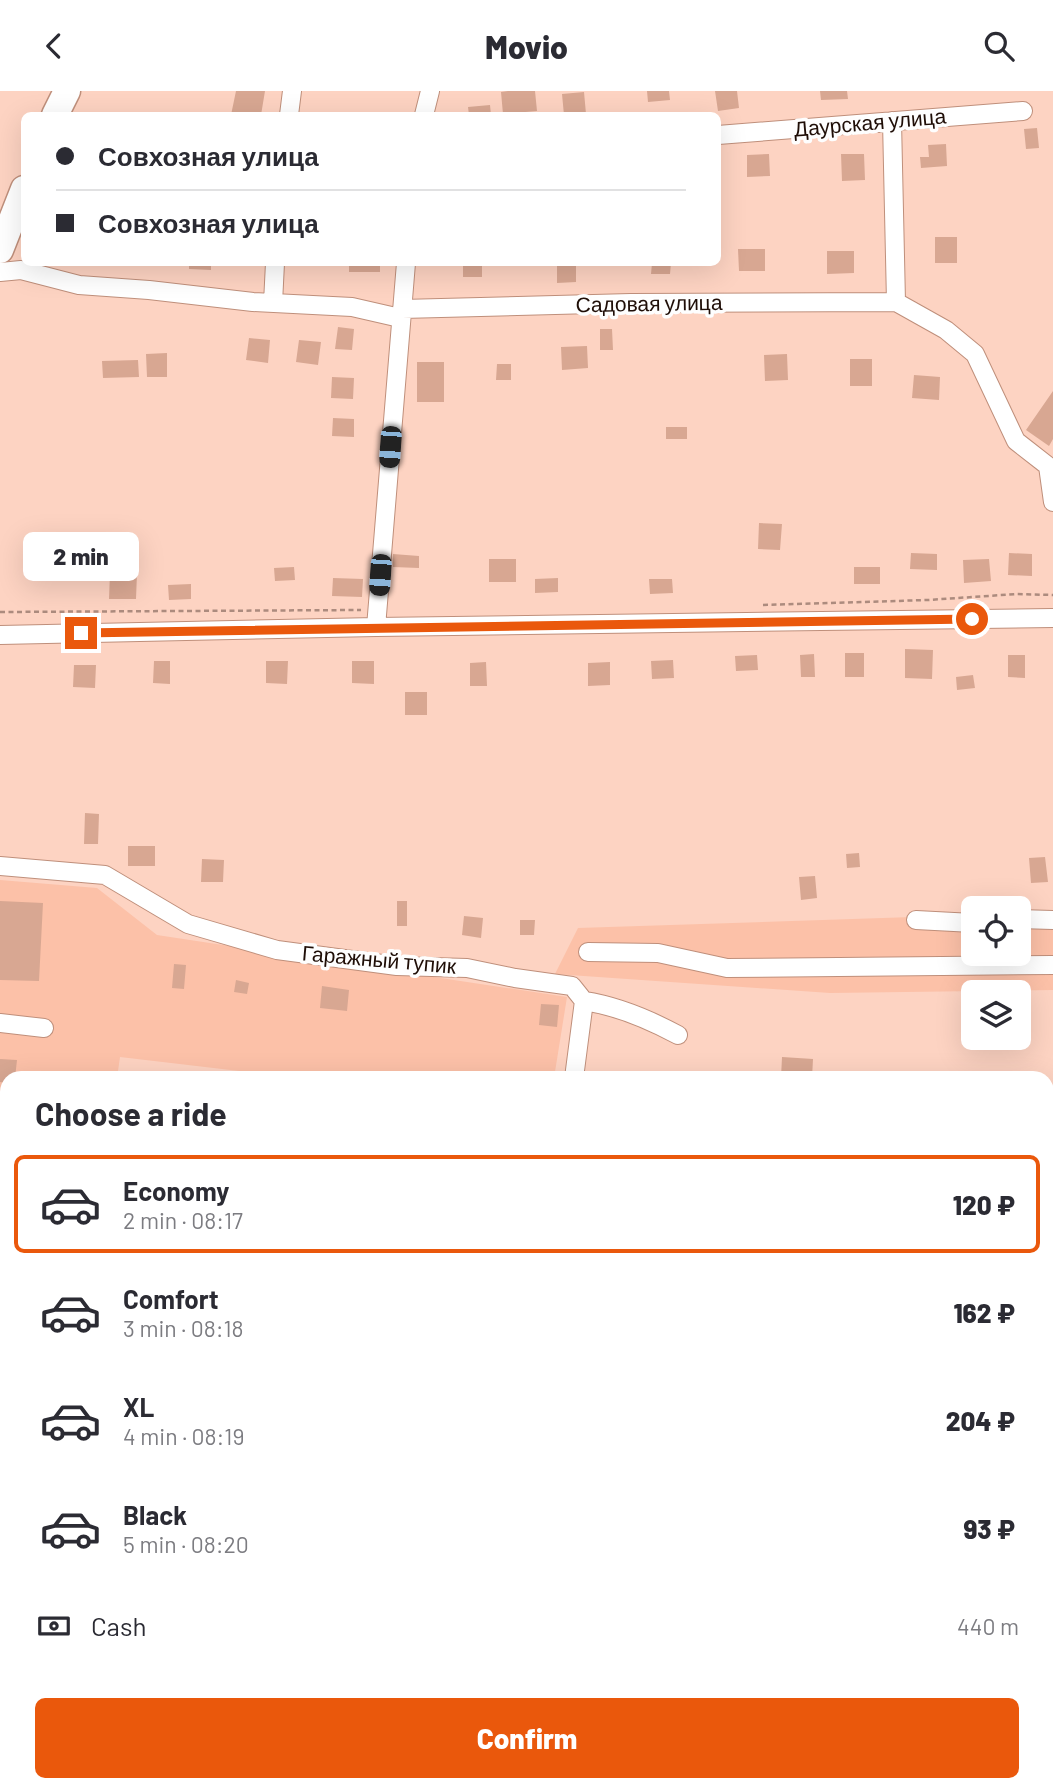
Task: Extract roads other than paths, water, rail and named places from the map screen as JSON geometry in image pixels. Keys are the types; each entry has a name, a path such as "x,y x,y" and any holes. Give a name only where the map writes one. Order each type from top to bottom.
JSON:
{"highway":[{"path":"56,112 67,91"},
{"path":"0,250 21,198"}],"street":[{"path":"289,112 292,91"},
{"path":"425,112 430,91"},
{"name":"Даурская улица","path":"721,135 1023,111"},
{"path":"892,121 896,302 946,330 975,354 1016,441 1050,463 1053,502"},
{"path":"273,303 275,266"},
{"path":"376,627 406,266"},
{"name":"Садовая улица","path":"0,272 21,270 79,285 401,313 631,303 896,302"},
{"path":"0,635 1053,618"},
{"name":"Гаражный тупик","path":"0,866 105,875 188,924 277,950 397,966 467,968 572,986 584,1001 606,1005 646,1019 678,1035"},
{"path":"1031,919 1053,919"},
{"path":"916,920 961,922"},
{"path":"588,952 658,953 727,968 1053,965"},
{"path":"576,1071 584,1001"},
{"path":"0,1023 44,1028"}]}
